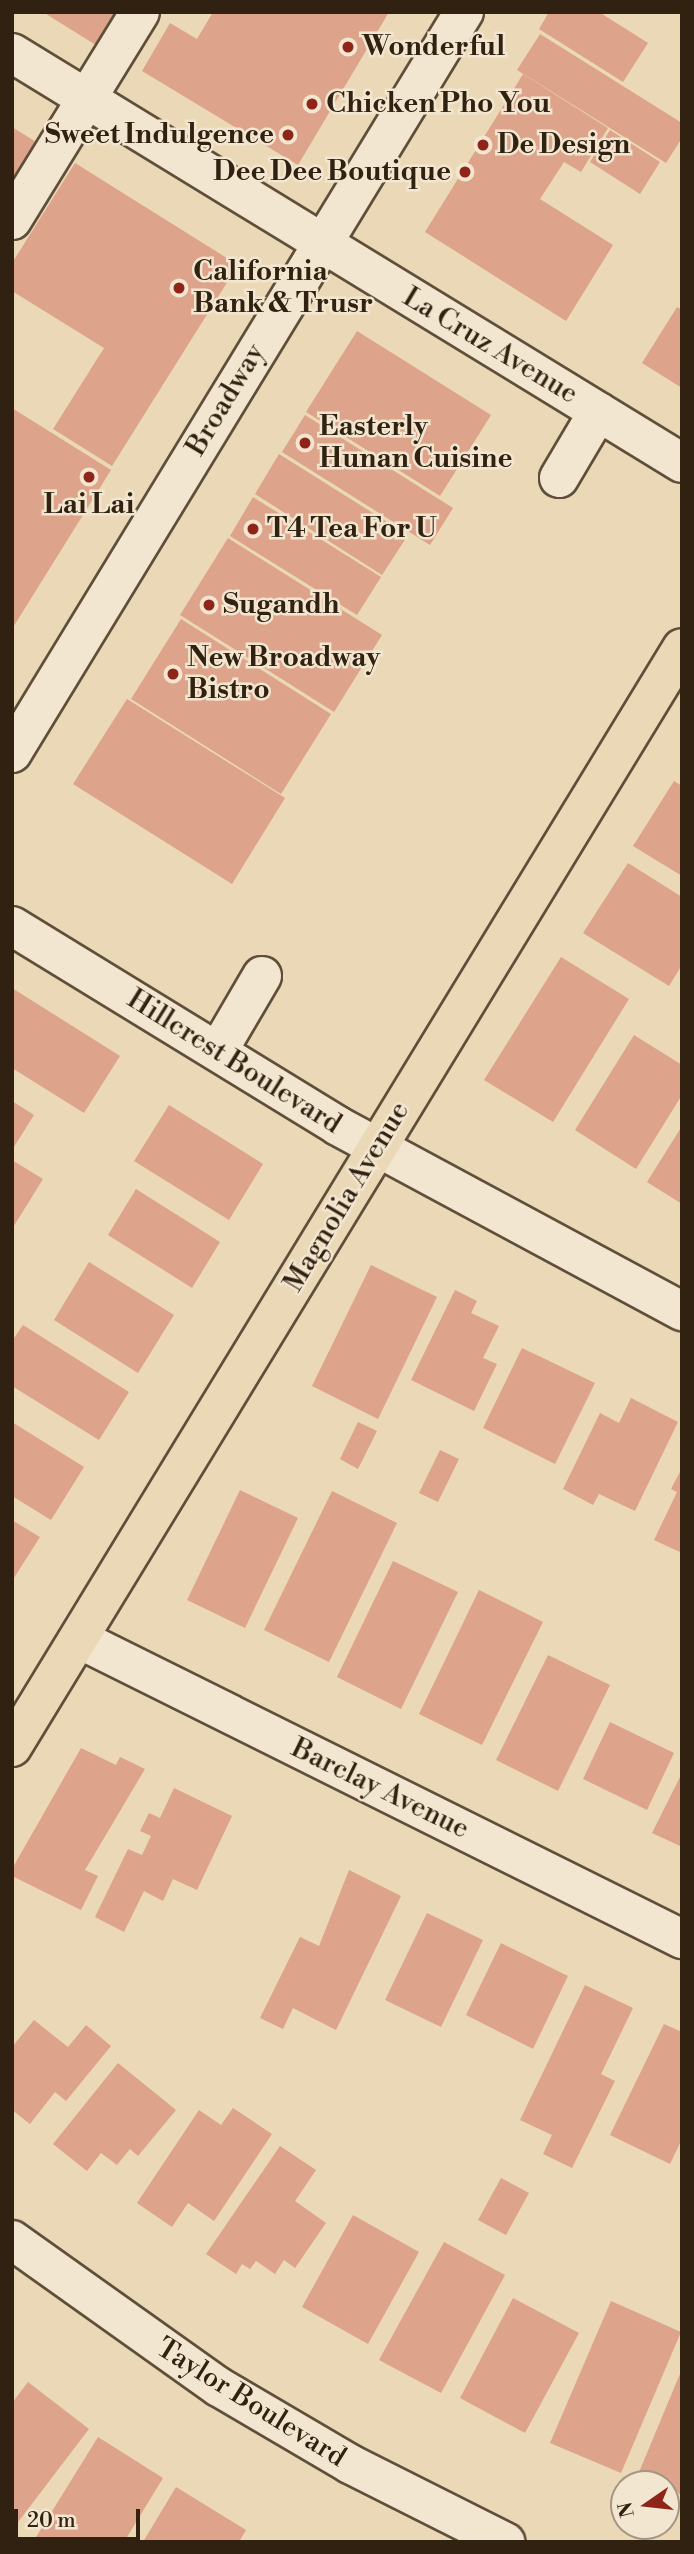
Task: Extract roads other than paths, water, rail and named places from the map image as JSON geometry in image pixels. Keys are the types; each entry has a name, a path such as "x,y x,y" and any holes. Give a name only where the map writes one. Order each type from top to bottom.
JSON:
{"main road":[{"name":"Magnolia Avenue","path":"12,1747 682,648"}],"street":[{"path":"12,220 140,12"},
{"name":"Broadway","path":"12,753 464,12"},
{"name":"La Cruz Avenue","path":"12,53 682,463"},
{"path":"559,478 598,412"},
{"name":"Hillcrest Boulevard","path":"12,926 377,1148 682,1311"},
{"path":"218,1051 262,976"},
{"name":"Barclay Avenue","path":"79,1639 682,1939"},
{"name":"Taylor Boulevard","path":"12,2240 219,2387 350,2465 505,2542"}],"place":[{"name":"Wonderful","path":"348,47"},
{"name":"Chicken Pho You","path":"312,104"},
{"name":"Sweet Indulgence","path":"288,135"},
{"name":"De Design","path":"483,145"},
{"name":"Dee Dee Boutique","path":"465,172"},
{"name":"California Bank & Trusr","path":"179,288"},
{"name":"Easterly Hunan Cuisine","path":"305,443"},
{"name":"Lai Lai","path":"89,477"},
{"name":"T4 Tea For U","path":"253,529"},
{"name":"Sugandh","path":"209,605"},
{"name":"New Broadway Bistro","path":"173,674"}]}
